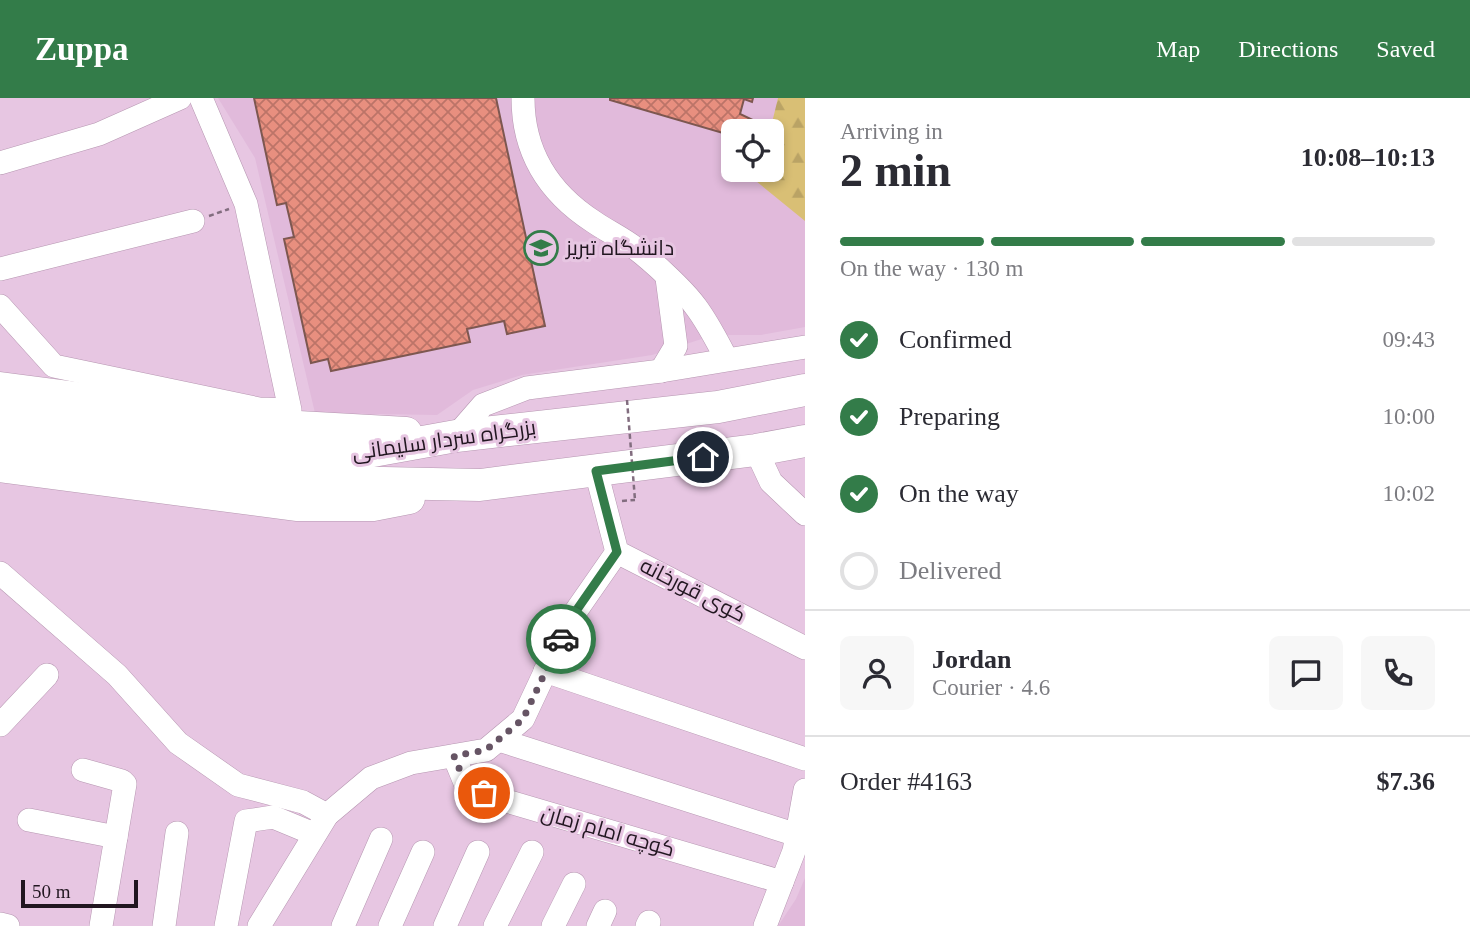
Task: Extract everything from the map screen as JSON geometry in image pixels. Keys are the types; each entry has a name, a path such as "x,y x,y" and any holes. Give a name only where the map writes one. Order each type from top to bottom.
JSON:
{"highway":[{"path":"0,388 298,427 456,436"},
{"name":"بزرگراه سردار سلیمانی","path":"0,440 57,436 336,455 356,454 456,436 718,407 805,390"},
{"name":"بزرگراه سردار سلیمانی","path":"0,412 57,436 335,482 480,485 756,450 805,440"},
{"path":"0,466 296,505 373,505 480,485"}],"street":[{"path":"0,163 99,134 180,98"},
{"path":"0,306 54,366 259,409 290,410 246,204 201,98"},
{"path":"523,98 523,118 533,156 556,191 591,220 635,248 695,305 726,358"},
{"path":"0,269 192,221"},
{"path":"661,371 676,346 667,278"},
{"path":"456,436 483,405 527,388 661,371 726,358 805,347"},
{"path":"756,450 771,482 805,514"},
{"name":"کوی قورخانه","path":"596,471 617,552 805,648"},
{"path":"259,926 327,815 371,778 411,763 486,750 523,719 569,621 617,552"},
{"path":"0,573 117,675 178,743 238,785 303,802 327,815"},
{"path":"545,671 805,759"},
{"path":"0,725 47,675"},
{"path":"499,740 797,835"},
{"name":"کوچه امام زمان","path":"454,756 466,785 503,800 782,882"},
{"path":"83,770 122,780 125,784 100,926"},
{"path":"765,926 794,851 805,790"},
{"path":"226,926 246,821 273,817 314,834"},
{"path":"29,820 116,837"},
{"path":"164,926 177,833"},
{"path":"344,926 381,839"},
{"path":"390,926 423,852"},
{"path":"445,926 478,852"},
{"path":"495,926 532,852"},
{"path":"553,926 574,884"},
{"path":"0,924 8,926"}],"path":[{"path":"192,221 246,204"},
{"path":"627,400 635,500"}],"shaded area":[{"name":"دانشگاه تبریز","path":"218,98 805,98 805,327 761,335 714,335 652,355 522,375 473,390 437,415 315,413 255,158"},
{"path":"805,878 805,926 778,926 796,899"}],"green space":[{"path":"778,98 805,98 805,221 757,182 784,182 784,119 773,119"}],"building":[{"path":"254,98 496,98 545,326 507,334 504,321 467,329 470,342 331,371 328,359 311,363 284,239 294,237 286,203 277,205"},
{"path":"753,98 752,102 744,99 740,114 751,119 721,119 721,132 610,100"}],"way so far":[{"path":"484,793 466,785 454,756 486,750 523,719 561,639"}],"place":[{"name":"دانشگاه تبریز","path":"541,248"}],"route":[{"path":"561,639 569,621 617,552 596,471 703,457"}]}
